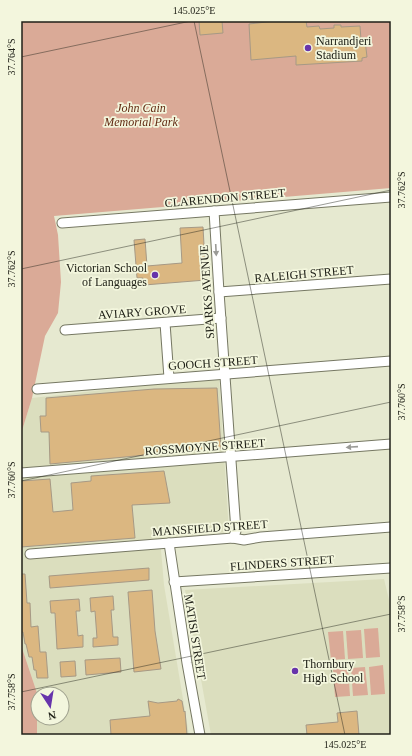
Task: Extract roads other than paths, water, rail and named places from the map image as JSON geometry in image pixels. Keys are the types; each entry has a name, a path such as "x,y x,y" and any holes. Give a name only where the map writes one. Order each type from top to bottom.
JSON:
{"street":[{"name":"CLARENDON STREET","path":"62,223 391,197"},
{"name":"SPARKS AVENUE","path":"214,211 236,531 233,538"},
{"name":"RALEIGH STREET","path":"219,292 391,279"},
{"name":"AVIARY GROVE","path":"66,330 221,318"},
{"path":"165,323 170,378"},
{"name":"GOOCH STREET","path":"37,389 391,361"},
{"name":"ROSSMOYNE STREET","path":"21,473 391,444"},
{"name":"MANSFIELD STREET","path":"30,554 233,538 244,540 261,537 391,527"},
{"name":"MATISI STREET","path":"169,543 174,582 200,735"},
{"name":"FLINDERS STREET","path":"174,582 391,568"}],"place":[{"name":"Narrandjeri Stadium","path":"308,48"},
{"name":"Victorian School of Languages","path":"155,275"},
{"name":"Thornbury High School","path":"295,671"}],"park label":[{"name":"John Cain Memorial Park","path":"141,115"}]}
